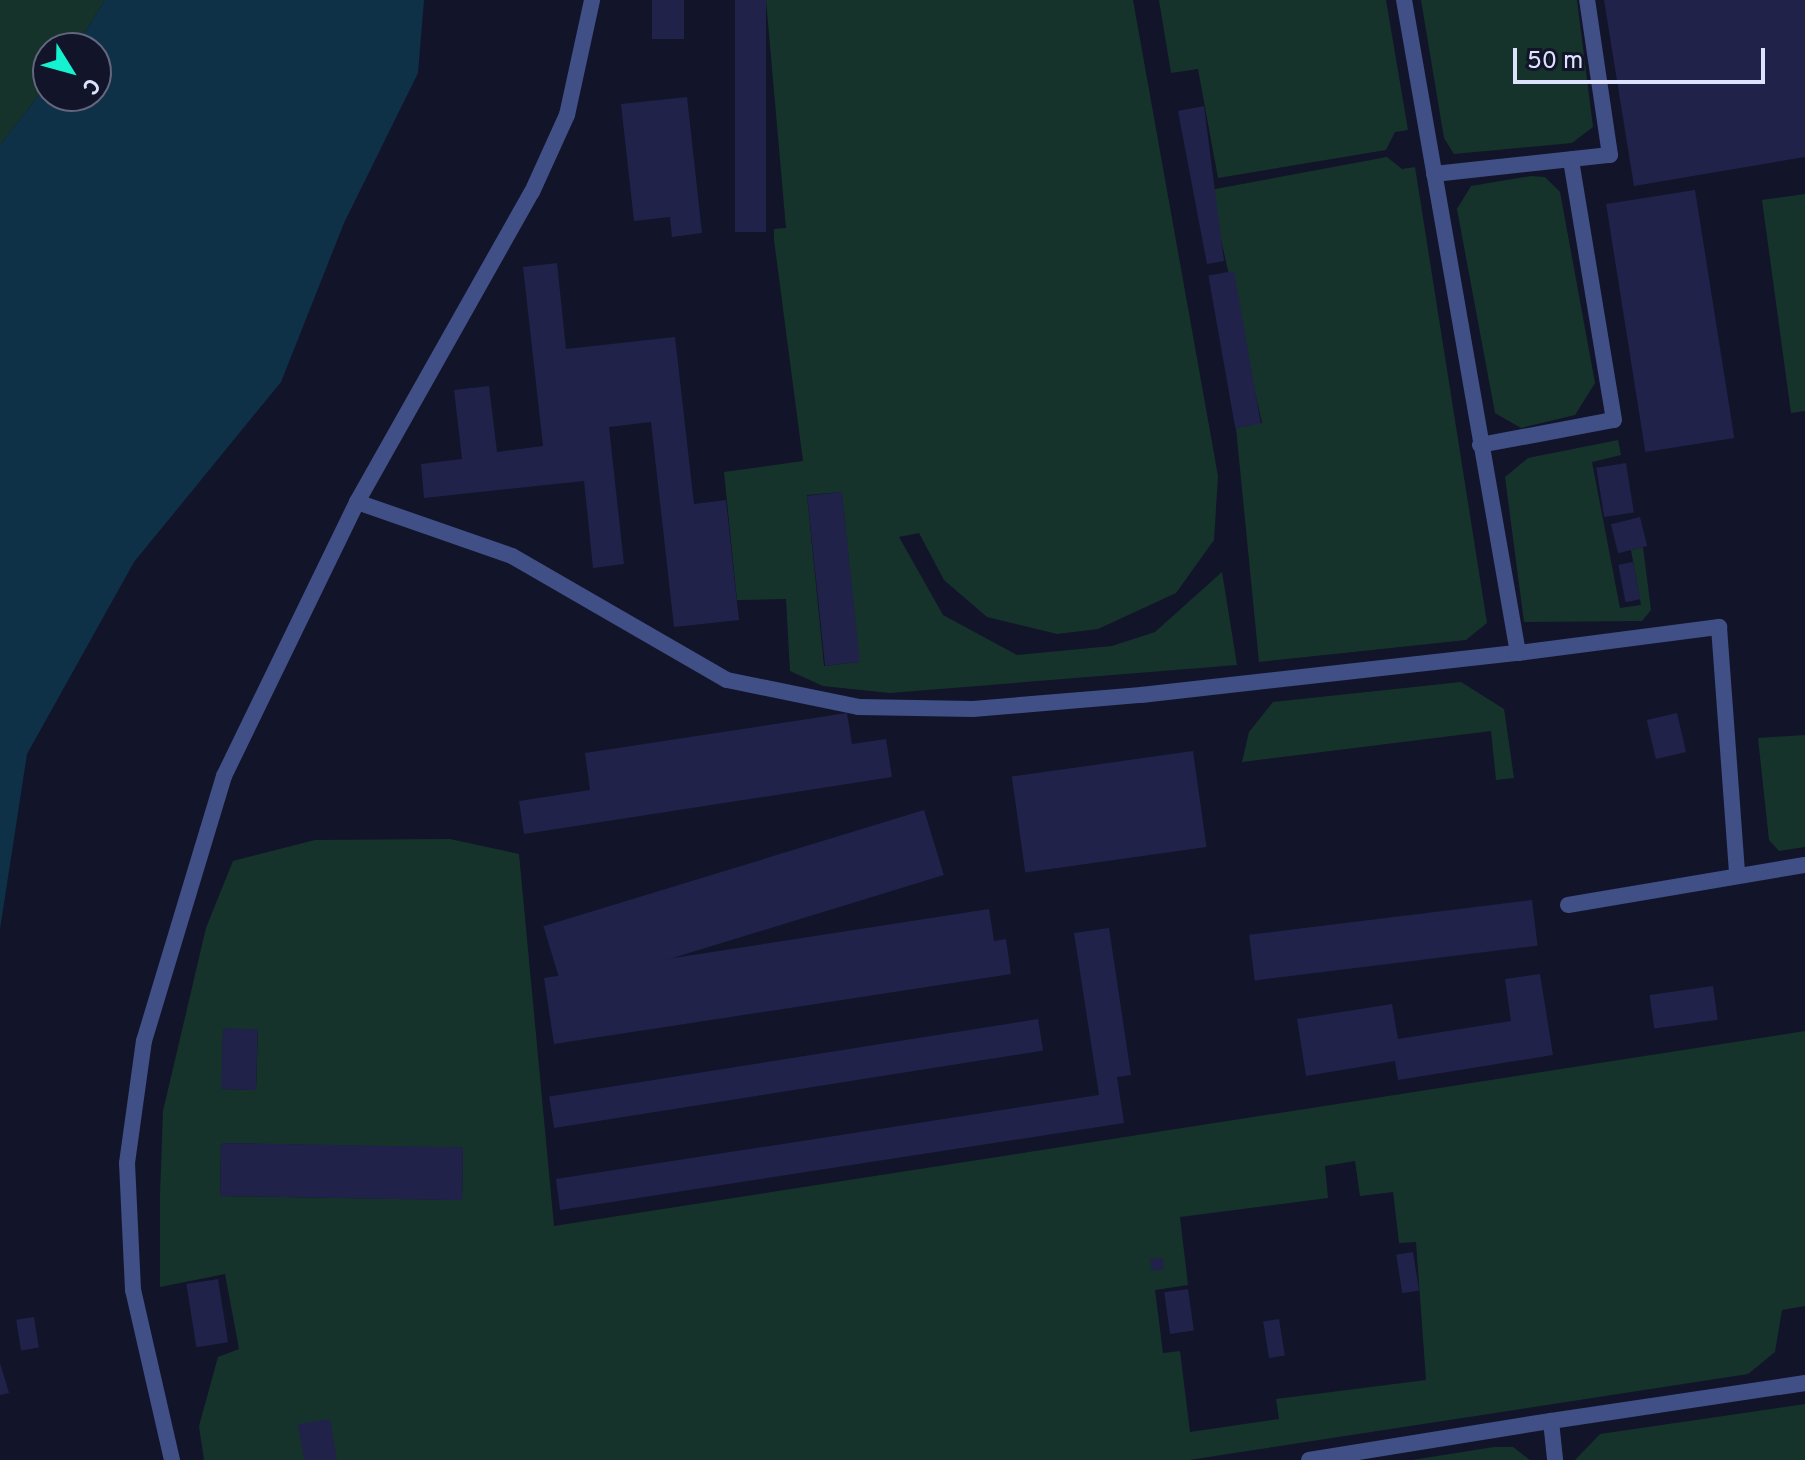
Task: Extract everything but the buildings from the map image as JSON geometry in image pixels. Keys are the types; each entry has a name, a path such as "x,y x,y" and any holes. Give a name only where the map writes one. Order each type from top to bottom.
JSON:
{"lane":[{"path":"172,1460 133,1290 132,1098 224,776 357,502 532,192 567,115 592,0"},
{"path":"1404,0 1518,653"},
{"path":"1434,174 1610,155 1587,0"},
{"path":"1480,445 1614,420 1571,160"},
{"path":"357,502 512,556 727,680 858,707 973,709 1126,697 1719,627 1737,875"},
{"path":"1568,905 1805,865"},
{"path":"1309,1460 1805,1383"},
{"path":"1551,1421 1555,1460"}],"green space":[{"path":"0,0 105,0 85,32 32,32 32,104 0,145"},
{"path":"766,0 1133,0 1218,476 1214,540 1176,593 1098,629 1057,634 987,617 944,580 919,533 899,537 943,615 1017,655 1112,646 1155,632 1222,572 1237,665 890,693 823,686 790,671 786,599 737,600 724,472 803,461 774,240 774,229 786,228","holes":["842,492 859,662 824,666 807,495"]},
{"path":"1159,0 1386,0 1408,130 1395,132 1386,150 1218,178 1198,69 1171,73"},
{"path":"1421,0 1577,0 1593,127 1572,143 1454,154 1444,138"},
{"path":"1387,157 1402,169 1415,167 1487,623 1466,640 1259,662 1236,428 1262,423 1210,190"},
{"path":"1531,176 1545,177 1560,192 1595,383 1575,415 1521,428 1495,413 1457,209 1471,186"},
{"path":"1805,194 1805,411 1791,413 1762,200"},
{"path":"1618,440 1621,455 1592,462 1620,608 1641,605 1631,550 1643,547 1651,610 1642,621 1524,622 1505,477 1528,458"},
{"path":"1461,682 1504,709 1514,778 1496,780 1491,731 1242,762 1249,732 1273,702"},
{"path":"1805,735 1805,847 1779,851 1769,840 1758,738"},
{"path":"450,839 519,854 554,1226 1805,1031 1805,1306 1782,1310 1775,1352 1748,1374 1189,1460 204,1460 199,1426 218,1357 239,1349 225,1274 160,1287 163,1111 206,928 233,861 315,840","holes":["223,1029 258,1030 256,1090 222,1089","221,1143 463,1148 462,1200 220,1196","1355,1161 1360,1196 1393,1192 1399,1243 1416,1242 1426,1380 1276,1399 1279,1419 1190,1432 1180,1351 1163,1353 1155,1290 1188,1285 1180,1217 1328,1198 1325,1166"]},
{"path":"1805,1404 1805,1460 1575,1460 1600,1434"},
{"path":"1494,1447 1513,1447 1530,1460 1412,1460"}],"water":[{"path":"105,0 424,0 418,73 344,223 281,382 134,562 27,754 0,929 0,145 32,104 32,112 112,112 112,32 85,32"}]}
